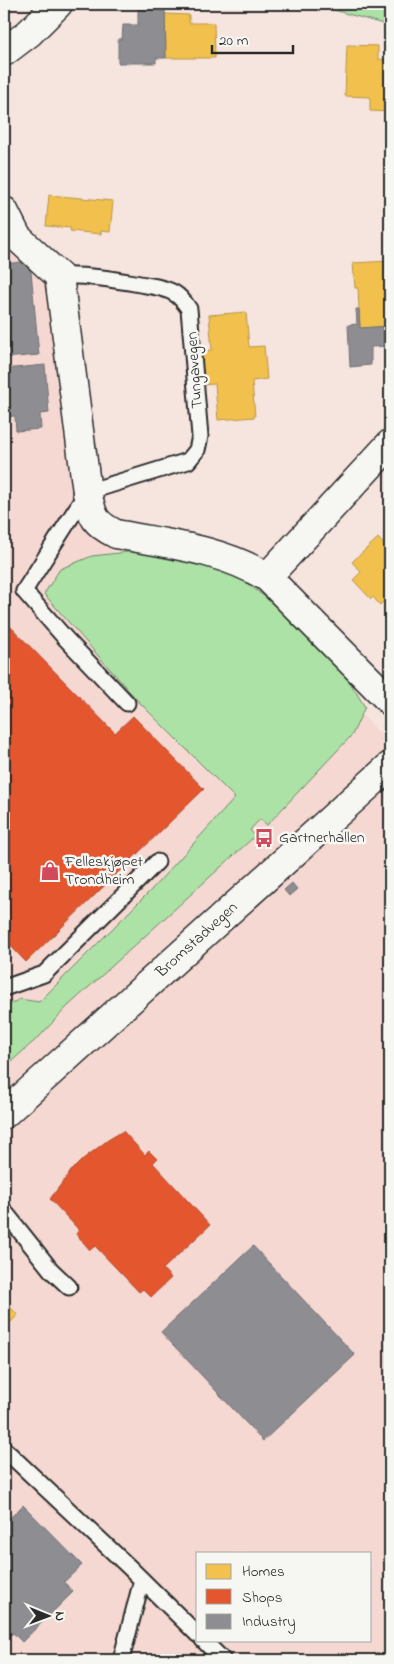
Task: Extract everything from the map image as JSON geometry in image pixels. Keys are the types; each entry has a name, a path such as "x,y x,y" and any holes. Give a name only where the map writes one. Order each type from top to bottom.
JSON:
{"street":[{"path":"4,52 29,34 58,4"},
{"path":"4,211 17,237 59,276 87,492 94,518 104,528 116,534 206,551 230,558 267,577 390,700"},
{"path":"267,577 390,444"},
{"name":"Bromstadvegen","path":"4,1114 390,766"}],"lane":[{"name":"Tungavegen","path":"59,276 81,275 108,278 154,287 173,292 184,301 189,309 200,436 197,450 188,461 87,492"},
{"path":"87,492 24,591 66,639 127,703"},
{"path":"4,988 44,974 156,862"},
{"path":"4,1212 50,1270 69,1287"},
{"path":"4,1450 142,1580 196,1634"},
{"path":"121,1660 142,1580"},
{"path":"204,1642 223,1660"}],"shaded area":[{"path":"4,194 44,256 115,559 215,570 390,743 390,1660 4,1660"}],"green space":[{"path":"313,4 390,4 390,26"},
{"path":"136,551 188,560 240,578 277,606 342,669 365,707 352,735 267,825 260,819 250,830 255,836 66,1008 41,1035 4,1068 4,1009 19,999 39,1002 151,890 235,798 137,700 44,594 60,569 92,556"}],"building: Homes":[{"path":"165,14 189,15 189,23 214,23 215,58 166,58"},
{"path":"347,45 378,46 378,59 390,60 390,112 370,111 370,97 345,96"},
{"path":"49,195 113,201 110,232 101,231 101,234 70,231 71,228 46,226"},
{"path":"390,261 390,326 360,328 358,288 355,288 353,263"},
{"path":"246,312 249,347 264,346 267,379 252,381 255,417 218,420 215,384 201,385 198,351 212,350 209,315"},
{"path":"378,538 390,551 390,603 386,599 380,605 373,597 371,599 353,580 361,572 352,562"},
{"path":"4,1301 18,1315 4,1329"}],"building: Shops":[{"path":"4,620 115,733 133,716 204,789 26,962 4,939 4,812 11,805 4,797 4,776 9,771 4,765"},
{"path":"123,1131 145,1155 149,1151 157,1159 153,1163 210,1225 163,1269 171,1278 151,1297 143,1289 139,1292 95,1246 90,1250 76,1234 79,1230 50,1199 71,1171 83,1159"}],"building: Industry":[{"path":"138,4 165,4 166,58 156,58 156,63 118,63 118,39 122,39 123,25 138,25"},
{"path":"30,261 39,355 5,358 4,264"},
{"path":"356,309 359,309 360,328 390,326 390,346 371,347 371,365 350,367 348,325 357,324"},
{"path":"45,365 49,413 40,414 41,429 16,431 15,416 4,417 4,369"},
{"path":"292,883 297,889 289,896 284,890"},
{"path":"253,1246 355,1355 263,1441 161,1332"},
{"path":"23,1505 82,1565 64,1582 73,1592 22,1642 13,1633 11,1635 6,1629 4,1632 4,1524"}],"place":[{"name":"Gartnerhallen","path":"264,838"},
{"name":"Felleskjøpet Trondheim","path":"50,871"}]}
